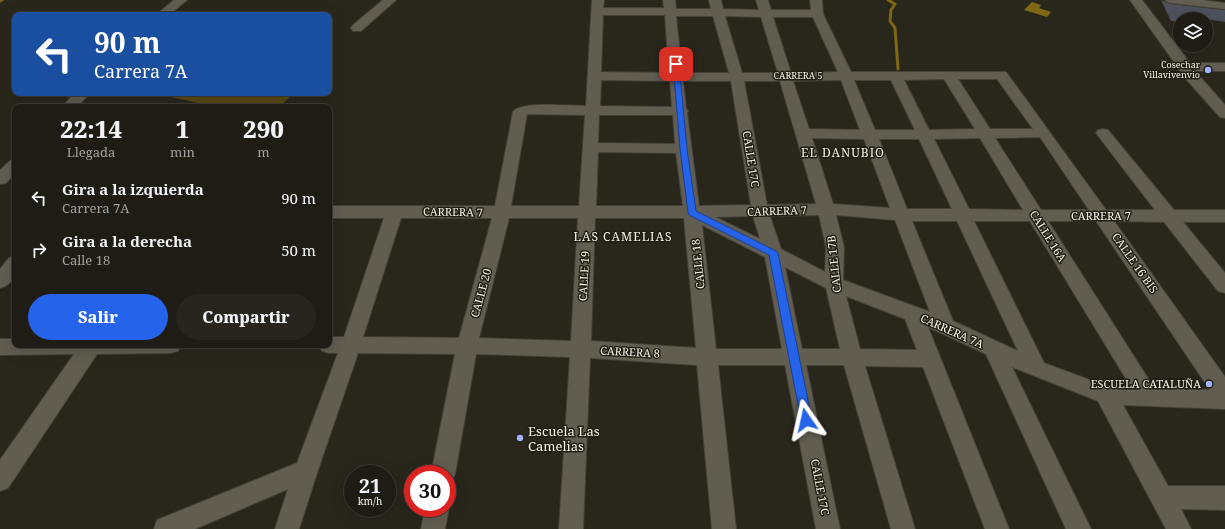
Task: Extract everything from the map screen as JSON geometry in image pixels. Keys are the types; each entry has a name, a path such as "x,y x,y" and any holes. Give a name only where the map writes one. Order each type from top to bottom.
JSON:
{"street":[{"path":"166,12 181,0"},
{"path":"357,28 390,0"},
{"path":"1136,0 1186,67 1191,76 1225,114"},
{"path":"1171,0 1225,6"},
{"path":"598,6 816,7 846,76 945,326"},
{"name":"CALLE 19","path":"571,529 598,6"},
{"name":"CALLE 18","path":"669,6 692,212 724,529"},
{"name":"CALLE 17C","path":"716,6 737,77 760,212 773,253 828,529"},
{"name":"CALLE 17B","path":"764,6 826,209 835,247 834,284 852,357 903,529"},
{"path":"1186,67 1225,67"},
{"name":"CARRERA 5","path":"594,76 737,77 1001,75"},
{"name":"CALLE 16 BIS","path":"1001,75 1044,133 1225,394"},
{"path":"896,76 1037,369"},
{"name":"CALLE 16A","path":"949,76 1148,396"},
{"path":"73,104 80,96"},
{"name":"CALLE 20","path":"445,465 467,346 502,213 520,112 526,110 592,111"},
{"path":"592,111 680,111"},
{"path":"802,133 869,135 924,133 1044,133"},
{"path":"1103,133 1225,286"},
{"path":"591,147 684,149"},
{"path":"0,180 12,167"},
{"path":"0,185 12,184"},
{"name":"CARRERA 7","path":"332,212 760,212 826,209 902,215 1225,216"},
{"path":"287,529 395,211"},
{"name":"CARRERA 7A","path":"692,212 834,284 945,326 1037,369 1106,395 1225,400"},
{"path":"0,281 12,267"},
{"path":"913,315 997,529"},
{"name":"CARRERA 8","path":"332,345 580,349 707,357 852,357 931,359"},
{"path":"0,347 12,347"},
{"path":"0,480 89,348"},
{"path":"994,350 1079,529"},
{"path":"1106,395 1179,529"},
{"path":"166,529 306,470"},
{"path":"1162,497 1225,498"},
{"path":"433,529 435,517"}],"shaded area":[{"path":"1032,2 1041,5 1039,8 1051,12 1047,17 1024,10"},
{"path":"166,96 291,96 282,104 202,104"}],"building":[{"path":"1161,0 1171,4 1225,10 1225,22 1213,20 1213,12 1173,12 1173,21 1171,21"}],"waterway":[{"path":"888,0 895,4 891,10 890,21 895,28 898,69"}],"place":[{"name":"Cosechar Villavivenvio","path":"1208,70"},
{"name":"ESCUELA CATALUÑA","path":"1209,384"},
{"name":"Escuela Las Camelias","path":"520,438"}],"district":[{"name":"EL DANUBIO","path":"843,153"},
{"name":"LAS CAMELIAS","path":"623,237"}],"route":[{"path":"676,64 692,212 773,253 806,420"}]}
